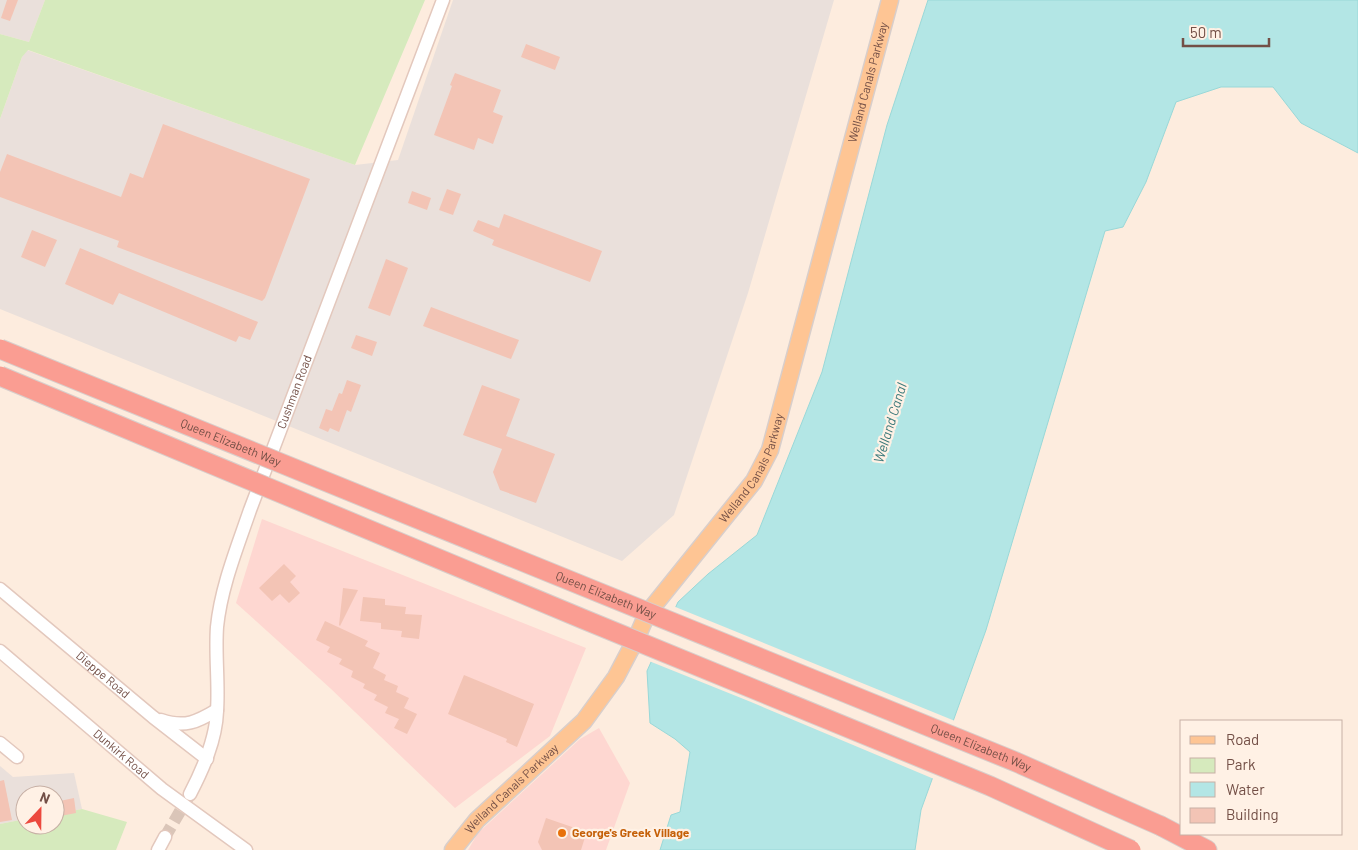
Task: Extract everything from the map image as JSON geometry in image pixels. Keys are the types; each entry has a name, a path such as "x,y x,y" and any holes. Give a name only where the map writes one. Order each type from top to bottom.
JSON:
{"highway":[{"name":"Queen Elizabeth Way","path":"0,349 1016,762 1161,826 1207,850"},
{"path":"0,376 990,786 1131,850"}],"main road":[{"name":"Welland Canals Parkway","path":"453,850 476,820 584,721 616,677 647,614 754,481 770,450 890,0"}],"street":[{"name":"Cushman Road","path":"190,794 206,759 218,710 217,628 223,594 234,557 260,482 443,0"},
{"name":"Dieppe Road","path":"0,588 153,717 206,759"},
{"name":"Dunkirk Road","path":"0,651 162,789 246,850"},
{"path":"153,717 180,725 202,719 218,710"},
{"path":"0,742 17,757"},
{"path":"158,850 165,837"}],"shaded area":[{"path":"0,0 45,0 29,42 0,34"},
{"path":"453,0 834,0 748,293 674,515 622,561 0,309 0,119 22,57 27,50 355,165 398,160"},
{"path":"262,519 586,648 550,736 455,808 330,688 236,603"},
{"path":"599,728 630,783 606,850 468,850 478,833 580,739"},
{"path":"0,766 13,777 74,773 82,809 65,812 65,785 15,785 15,821 0,824"}],"green space":[{"path":"45,0 425,0 355,165 28,50 22,57 0,119 0,34 29,42"},
{"path":"82,809 127,822 116,850 0,850 0,824 15,821 15,835 65,835 65,812"}],"water":[{"name":"Welland Canal","path":"928,0 1358,0 1358,153 1301,123 1273,87 1221,87 1176,102 1146,182 1123,227 1105,231 986,630 921,810 915,850 660,850 671,815 680,812 690,752 675,739 650,723 647,671 678,602 708,574 757,535 822,372 887,125"}],"pier":[{"path":"673,606 955,721 934,779 649,661"}],"building":[{"path":"7,0 18,0 10,21 1,18"},
{"path":"526,44 560,57 555,70 521,57"},
{"path":"455,73 501,90 493,112 503,116 493,144 478,138 474,150 434,135"},
{"path":"163,124 310,179 265,298 262,301 117,247 119,241 0,197 0,172 7,154 121,197 130,173 143,178"},
{"path":"447,189 461,194 453,215 439,210"},
{"path":"412,191 431,198 427,210 408,203"},
{"path":"504,214 602,251 590,282 492,245 494,240 473,231 478,220 499,228"},
{"path":"32,230 57,240 45,267 21,257"},
{"path":"80,248 258,322 250,340 239,336 236,342 119,293 113,305 65,284"},
{"path":"386,259 408,268 390,316 368,308"},
{"path":"431,307 519,340 511,359 423,326"},
{"path":"356,335 377,342 372,356 351,348"},
{"path":"347,380 361,385 351,412 347,410 339,432 330,428 328,432 319,428 326,409 332,411 339,393 342,394"},
{"path":"482,385 520,399 506,436 555,454 536,503 500,490 493,472 502,449 463,435"},
{"path":"284,564 296,576 290,582 300,593 289,603 280,594 272,601 259,588"},
{"path":"343,588 358,590 340,626 339,625"},
{"path":"363,597 385,599 385,605 406,607 405,614 422,615 419,639 401,637 402,631 381,629 381,623 360,621"},
{"path":"325,621 368,641 365,646 380,653 373,668 386,675 384,680 398,686 396,692 409,698 404,708 417,714 407,734 394,728 399,719 385,713 388,707 374,700 377,695 363,688 365,684 351,677 353,671 339,664 342,659 327,652 330,647 316,640"},
{"path":"464,675 534,704 517,747 506,742 507,739 448,714"},
{"path":"4,780 12,820 0,822 0,781"},
{"path":"74,798 76,813 65,815 65,800"},
{"name":"George's Greek Village","path":"546,818 586,834 581,850 542,850 538,842"}],"tunnel":[{"path":"165,837 189,796"}],"place":[{"name":"George's Greek Village","path":"562,833"}]}
